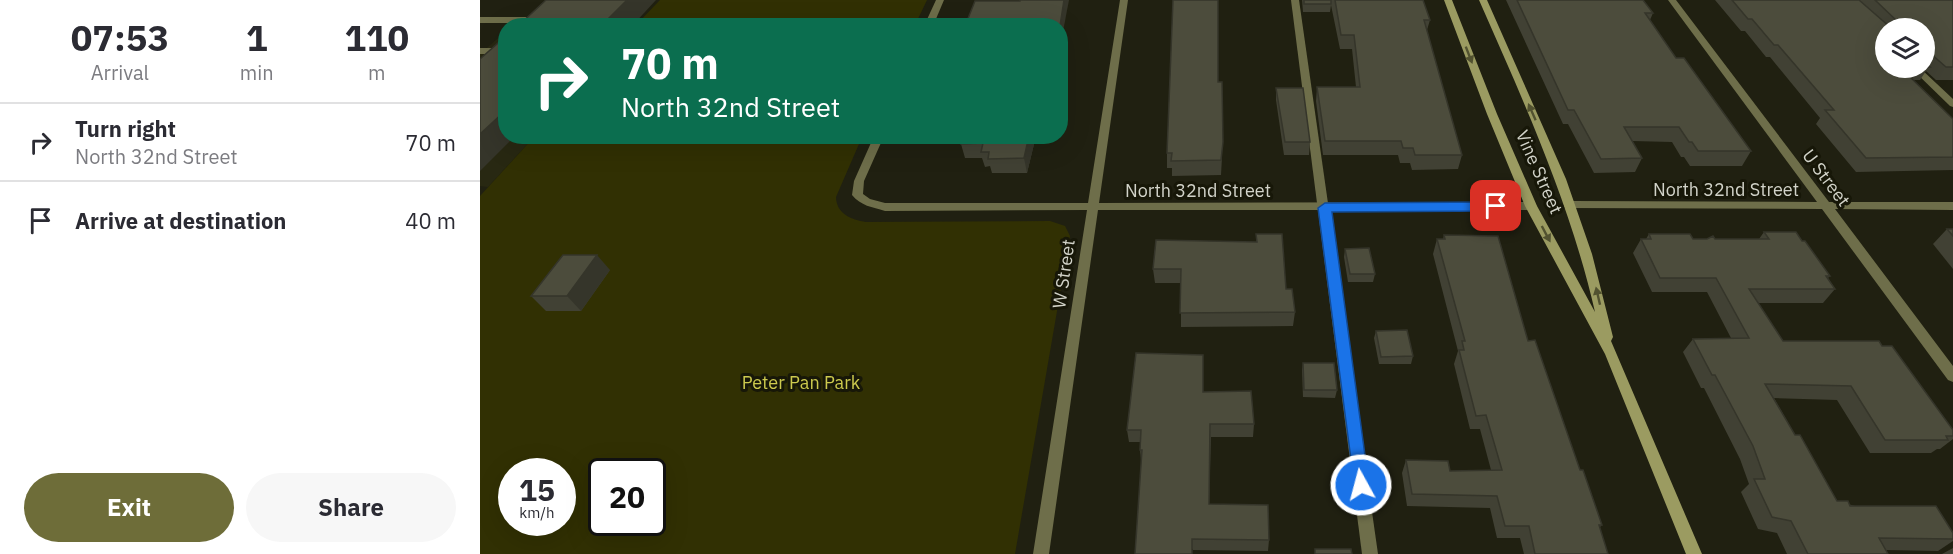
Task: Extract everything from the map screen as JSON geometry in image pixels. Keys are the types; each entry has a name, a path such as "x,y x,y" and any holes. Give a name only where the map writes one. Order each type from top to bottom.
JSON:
{"main road":[{"name":"Vine Street","path":"1448,0 1531,206 1611,353 1694,554"},
{"name":"Vine Street","path":"1483,0 1546,144 1570,206 1593,276 1611,353"}],"street":[{"path":"932,18 940,0"},
{"name":"W Street","path":"1041,554 1124,0"},
{"path":"1295,0 1325,208 1370,554"},
{"name":"U Street","path":"1672,0 1953,376"},
{"path":"480,20 498,20"},
{"path":"480,51 496,51"},
{"path":"488,59 496,51"},
{"path":"1926,78 1953,104"},
{"name":"North 32nd Street","path":"875,144 859,181 857,195 866,202 885,207 1531,206"},
{"name":"North 32nd Street","path":"1570,206 1953,206"}],"shaded area":[{"path":"498,38 498,144 528,144 488,187 480,186 480,54"}],"green space":[{"path":"660,0 927,0 918,18 643,18"},
{"name":"Peter Pan Park","path":"528,144 859,144 836,197 845,215 855,219 866,222 1050,221 1065,226 1070,236 1015,554 480,554 480,196"}],"building":[{"path":"546,0 627,0 609,18 527,18"},
{"path":"1064,0 1061,18 968,18 975,1"},
{"path":"1173,0 1218,0 1218,82 1222,82 1221,160 1171,161 1172,153 1167,153"},
{"path":"1304,0 1331,0 1331,4 1304,4"},
{"path":"1335,0 1423,0 1430,20 1424,20 1462,155 1415,155 1413,148 1403,148 1401,141 1325,141 1317,87 1360,87 1354,35 1341,35"},
{"path":"1517,0 1643,0 1653,13 1645,13 1676,58 1684,58 1751,151 1698,151 1679,127 1624,127 1642,158 1601,159 1574,110 1568,110"},
{"path":"1732,0 1859,0 1880,18 1875,18 1875,78 1911,78 1953,119 1953,157 1866,158 1825,110 1834,110 1778,45 1774,45 1752,19 1748,19"},
{"path":"1875,0 1953,0 1953,67 1946,67 1935,57 1935,18 1894,18"},
{"path":"498,43 498,117 480,134 480,59"},
{"path":"1276,88 1303,88 1310,142 1285,142"},
{"path":"983,144 1027,144 1024,158 988,159 989,152 981,152"},
{"path":"1764,232 1796,232 1830,276 1826,276 1835,289 1749,289 1783,341 1879,341 1882,346 1892,346 1953,430 1953,436 1946,436 1948,440 1885,440 1851,386 1765,384 1795,435 1800,435 1837,501 1848,501 1850,506 1936,506 1953,533 1953,539 1879,538 1888,554 1808,554 1791,521 1772,517 1754,479 1765,479 1753,446 1693,339 1749,338 1716,278 1660,278 1641,239 1651,239 1649,234 1690,234 1693,239 1707,239 1713,236 1715,239 1769,239"},
{"path":"1256,234 1282,234 1286,289 1292,289 1295,312 1180,313 1181,269 1153,269 1156,240 1257,242"},
{"path":"1444,235 1498,236 1528,341 1535,340 1580,470 1583,470 1602,525 1599,525 1608,554 1535,554 1529,526 1505,526 1497,496 1412,494 1406,460 1448,461 1450,471 1502,470 1486,415 1476,416 1459,350 1464,350 1462,341 1465,341 1437,239 1445,239"},
{"path":"1369,248 1375,274 1350,274 1345,249"},
{"path":"563,255 597,255 567,296 531,296"},
{"path":"1407,330 1413,356 1381,357 1376,331"},
{"path":"1136,353 1203,355 1203,392 1251,391 1254,424 1210,424 1209,504 1268,505 1269,540 1192,539 1192,554 1135,554 1142,450 1140,450 1141,430 1127,430"},
{"path":"1303,363 1334,363 1337,390 1304,390"},
{"path":"1315,549 1351,549 1352,554 1315,554"}],"route":[{"path":"1361,485 1325,208 1496,206"}]}
